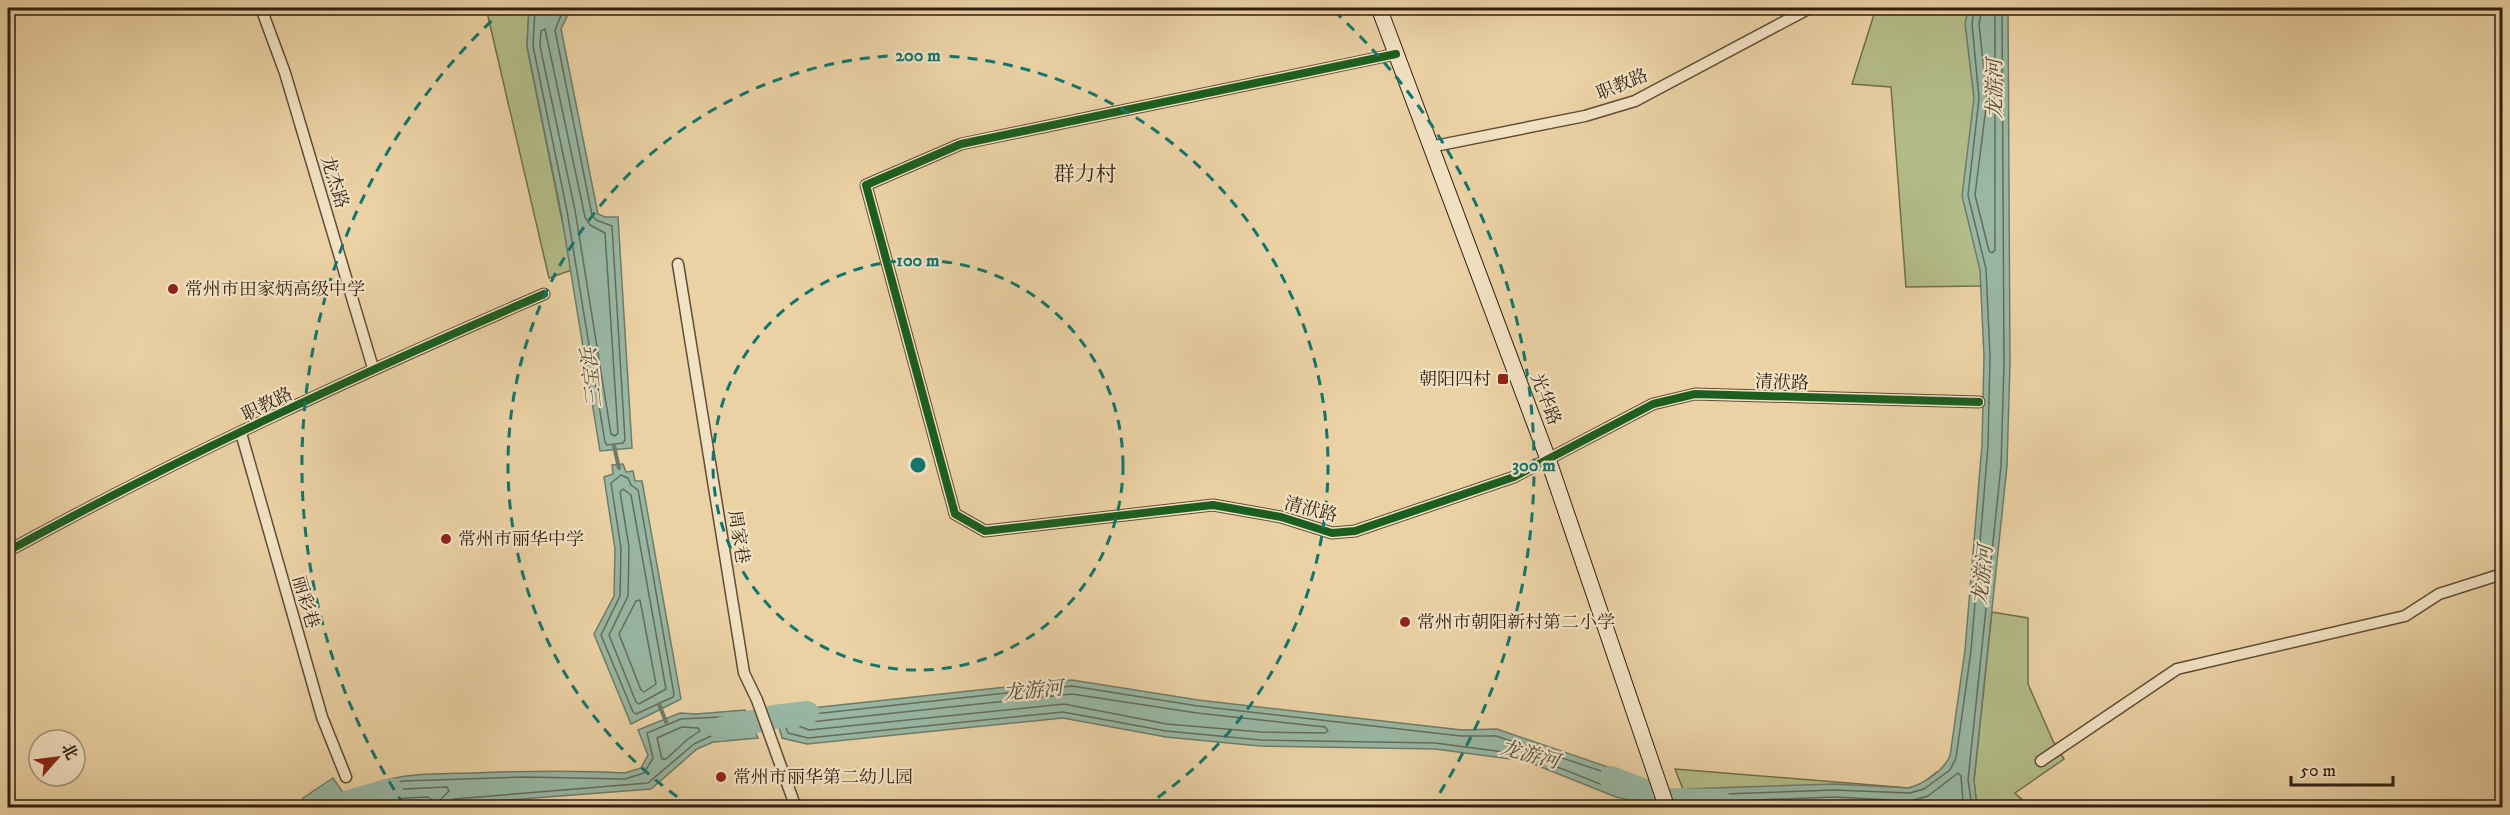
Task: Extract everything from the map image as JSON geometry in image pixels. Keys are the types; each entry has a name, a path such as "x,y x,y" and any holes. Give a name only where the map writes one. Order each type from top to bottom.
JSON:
{"main road":[{"name":"光华路","path":"1379,8 1548,459 1667,807"}],"street":[{"name":"龙杰路","path":"261,8 285,73 373,368"},
{"name":"职教路","path":"1430,147 1585,116 1635,101 1810,8"},
{"name":"清洑路","path":"1396,54 961,144 866,185 955,514 985,531 1212,506 1281,517 1332,533 1355,531 1514,477 1653,404 1695,394 1978,402"},
{"name":"周家巷","path":"678,264 744,673 757,700 796,807"},
{"name":"职教路","path":"8,551 84,509 373,368 544,294"},
{"name":"丽彩巷","path":"240,434 322,717 346,777"},
{"path":"2040,761 2177,669 2405,616 2439,594 2502,574"}],"green space":[{"path":"486,8 529,8 527,47 572,270 549,278"},
{"path":"1876,8 1990,8 1981,286 1906,287 1891,87 1852,84"},
{"path":"1992,612 2028,618 2028,684 2053,741 2064,759 2015,793 2030,807 1983,807 1976,799 1974,781"},
{"path":"1675,769 1909,788 1921,784 1937,772 1946,807 1690,807"}],"water":[{"path":"529,8 571,8 561,29 598,214 605,217 618,217 632,448 600,451 561,212 527,46"},
{"path":"1969,8 2008,8 2010,364 2007,466 1974,780 1976,799 1983,807 1690,807 1683,789 1834,784 1909,788 1933,776 1950,756 1965,650 1982,445 1984,356 1980,270 1962,196 1974,98 1965,23"},
{"path":"623,464 626,472 633,471 635,481 642,481 681,699 631,724 594,634 614,596 615,549 604,477 613,474 612,465"},
{"path":"1072,680 1198,700 1462,730 1497,729 1634,776 1647,804 1616,797 1526,761 1435,749 1260,746 1166,737 1063,718 807,744 782,738 775,712"},
{"path":"745,710 758,738 713,742 697,749 651,789 417,807 366,807 361,805 356,791 384,780 428,774 549,771 625,773 641,768 648,755 638,730 680,713"},
{"path":"333,778 342,791 348,807 297,807 303,798"}],"waterway":[{"name":"三宝浜","path":"614,446 619,468"},
{"name":"三宝浜","path":"659,704 666,722"},
{"name":"龙游河","path":"721,729 774,717 807,713"},
{"name":"龙游河","path":"1611,778 1668,800 1719,801"},
{"name":"龙游河","path":"328,808 391,790"}],"cycle path":[{"path":"1396,54 961,144 866,185 955,514 985,531 1213,505 1281,517 1332,533 1355,531 1514,477 1653,404 1695,394 1979,402"},
{"path":"8,551 139,482 273,416 544,294"}],"place":[{"name":"常州市田家炳高级中学","path":"173,289"},
{"name":"朝阳四村","path":"1503,379"},
{"name":"常州市丽华中学","path":"446,539"},
{"name":"常州市朝阳新村第二小学","path":"1405,622"},
{"name":"常州市丽华第二幼儿园","path":"721,777"}],"district":[{"name":"群力村","path":"1085,174"}]}
